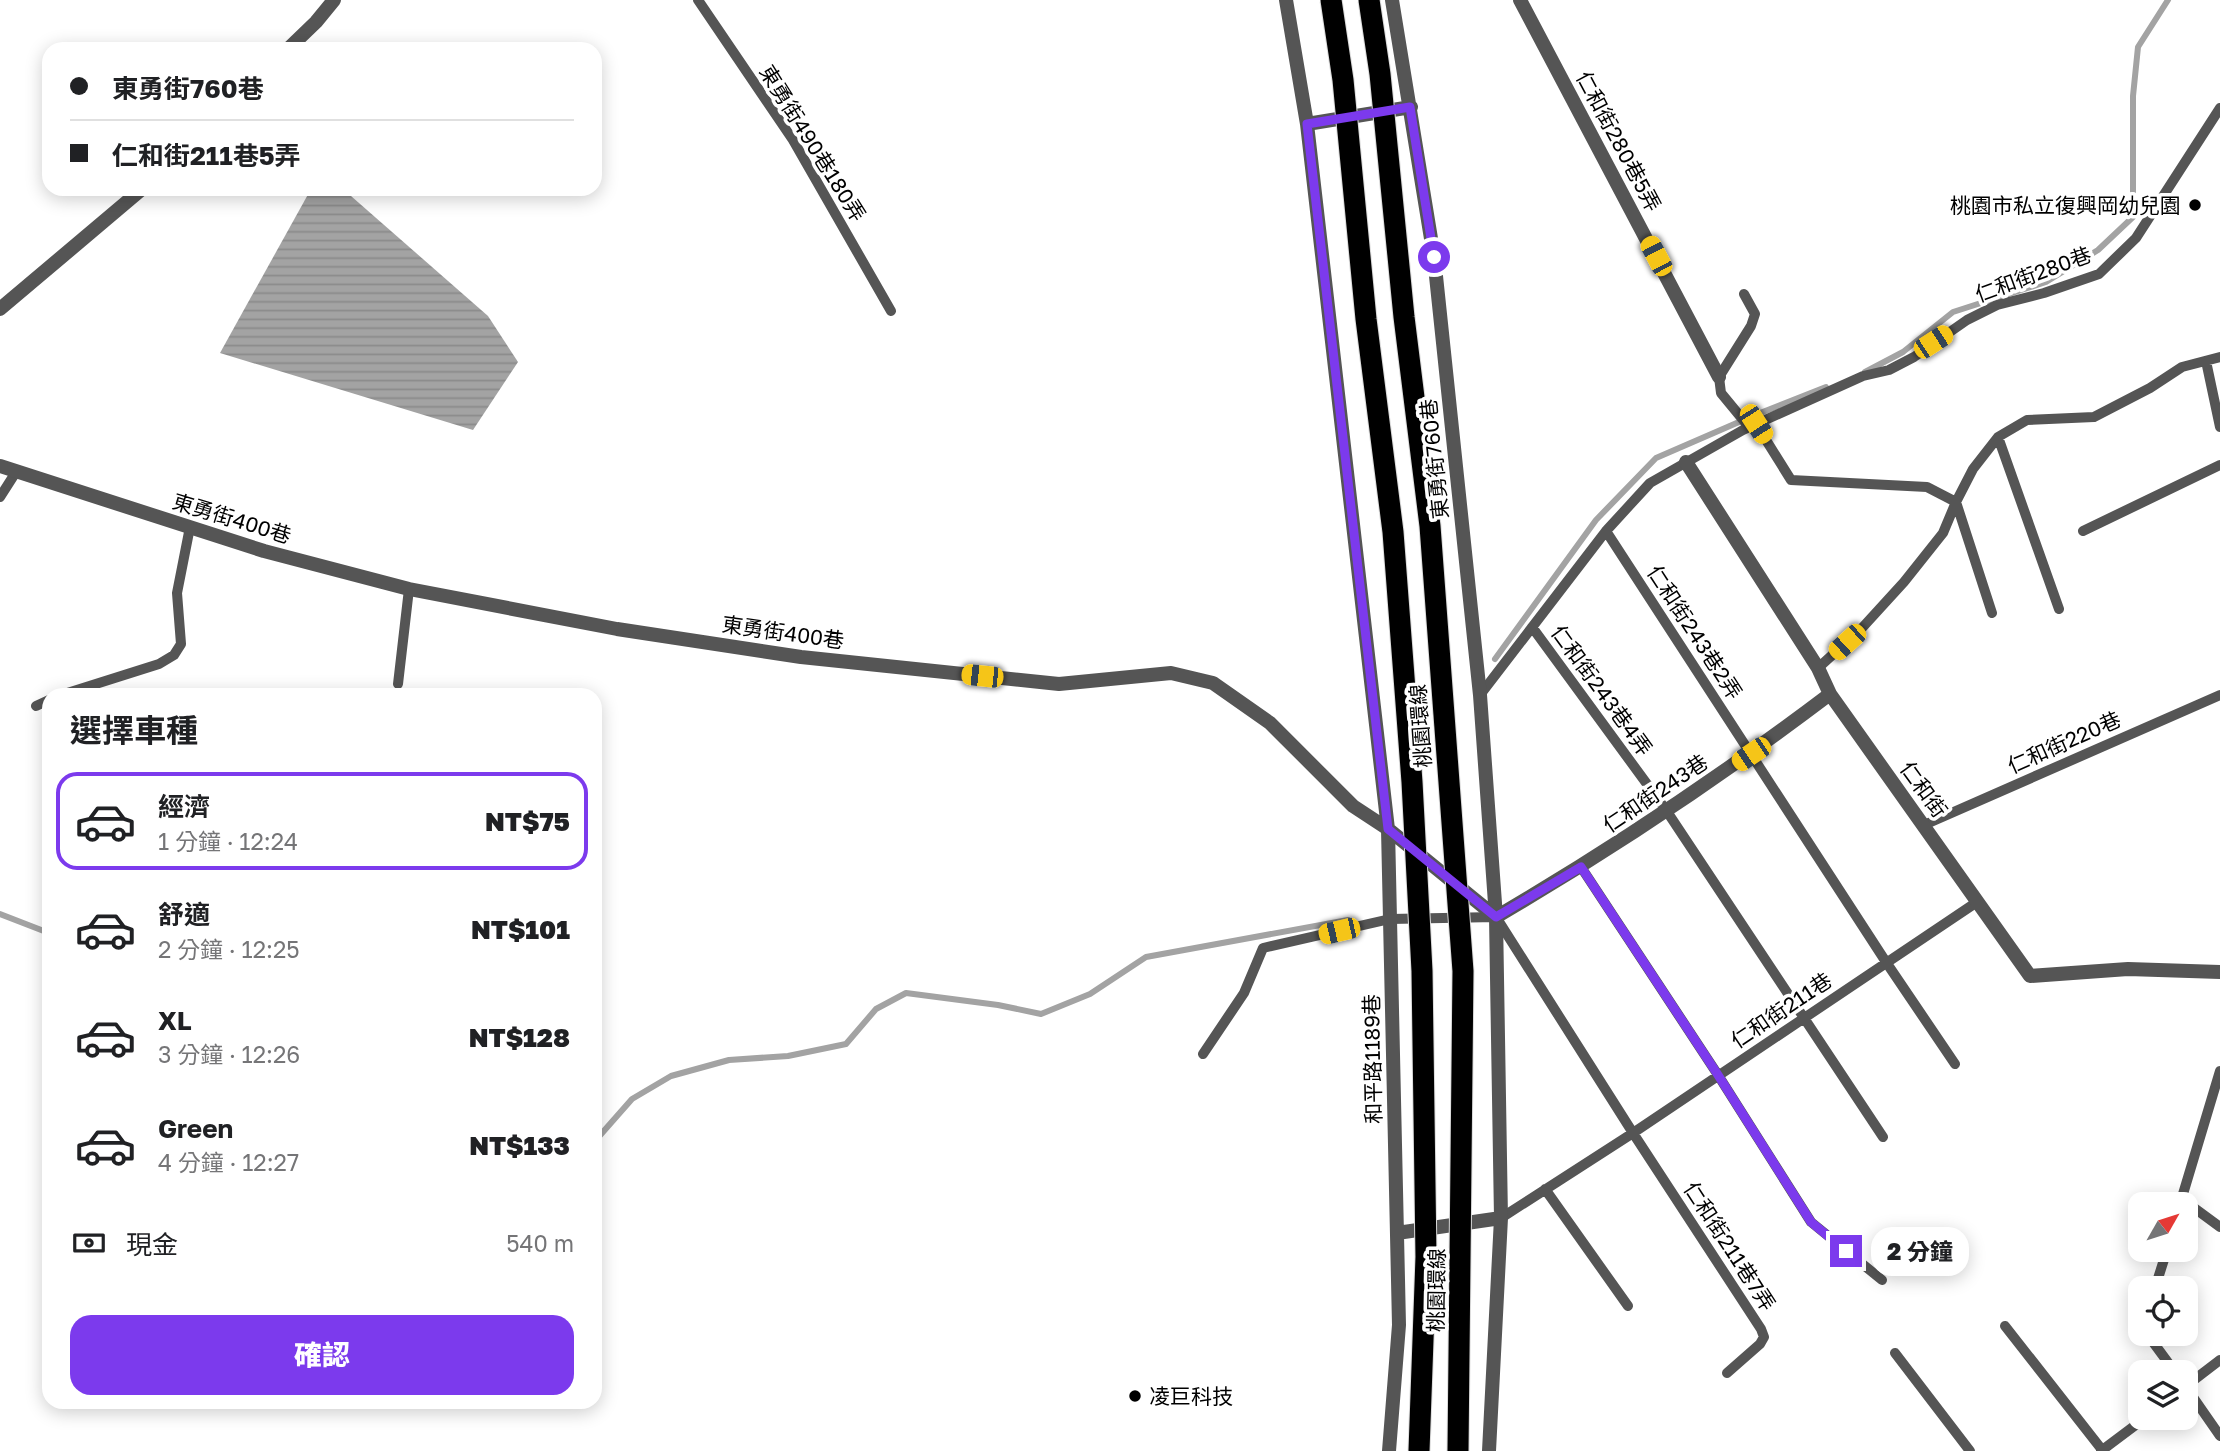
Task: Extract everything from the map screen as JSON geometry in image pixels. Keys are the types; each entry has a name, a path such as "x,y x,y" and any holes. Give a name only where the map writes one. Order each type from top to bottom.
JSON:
{"highway":[{"name":"桃園環線","path":"1331,0 1343,80 1366,319 1393,532 1412,782 1422,971 1426,1257 1419,1451"},
{"name":"桃園環線","path":"1369,0 1380,74 1404,317 1430,526 1463,971 1458,1451"}],"street":[{"path":"295,42 334,0"},
{"name":"和平路1189巷","path":"1286,0 1307,124 1388,829 1399,1325 1389,1451"},
{"name":"東勇街760巷","path":"1392,0 1434,257 1480,695 1496,917"},
{"name":"仁和街280巷5弄","path":"1520,0 1719,377"},
{"path":"1307,124 1410,107"},
{"path":"0,309 134,196"},
{"name":"仁和街","path":"1686,462 1818,668 1830,694 2030,976 2128,969 2220,972"},
{"name":"東勇街400巷","path":"0,466 264,551 409,589 617,629 802,657 1059,684 1171,673 1213,683 1270,723 1353,806 1388,829 1496,917"},
{"name":"仁和街243巷","path":"1496,917 1581,867 1751,754 1830,694"},
{"path":"1489,1451 1501,1217 1496,917"},
{"path":"1396,1233 1501,1217"}],"lane":[{"name":"東勇街490巷180弄","path":"698,0 793,140 891,311"},
{"name":"仁和街280巷","path":"1480,695 1606,531 1650,483 1752,426 1863,376 1889,370 1914,357 1967,320 1997,305 2044,293 2099,274 2136,237 2220,108"},
{"path":"1744,294 1755,314 1751,326 1719,377 1721,393 1752,426 1791,480 1927,486 1956,502 1992,613"},
{"path":"1818,668 1862,628 1904,582 1943,533 1973,469 1998,437 2027,420 2094,417 2150,388 2182,367 2220,357"},
{"path":"2206,361 2220,427"},
{"path":"1998,437 2059,609"},
{"path":"2083,531 2220,465"},
{"path":"0,497 16,472"},
{"path":"83,688 159,664 174,655 181,644 177,593 190,527"},
{"name":"仁和街243巷2弄","path":"1606,531 1955,1064"},
{"path":"398,684 409,589"},
{"name":"仁和街243巷4弄","path":"1532,627 1666,810 1884,1137"},
{"name":"仁和街220巷","path":"1924,825 2220,695"},
{"path":"36,706 42,703"},
{"path":"1581,867 1811,1222 1882,1280"},
{"name":"仁和街211巷","path":"1501,1217 1633,1133 1977,902"},
{"path":"1203,1054 1244,993 1263,948 1390,919 1496,917"},
{"name":"仁和街211巷7弄","path":"1496,917 1762,1329 1764,1337 1760,1344 1727,1373"},
{"path":"2184,1192 2220,1071"},
{"path":"1545,1189 1628,1306"},
{"path":"2198,1213 2220,1227"},
{"path":"2005,1326 2103,1451 2130,1430"},
{"path":"1895,1353 1969,1451"},
{"path":"2198,1377 2220,1360"},
{"path":"2198,1404 2220,1436"}],"shaded area":[{"path":"307,196 351,196 488,316 518,362 473,430 220,353"}],"waterway":[{"path":"1865,372 1903,352 1953,312 2046,282 2098,250 2133,217 2133,96 2138,47 2168,0"},
{"path":"1750,417 1826,387"},
{"path":"1495,659 1596,520 1656,458 1739,422"},
{"path":"0,914 42,930"},
{"path":"602,1133 632,1099 671,1076 729,1060 788,1056 846,1044 876,1009 906,993 998,1005 1041,1014 1090,994 1146,957 1348,920"}],"place":[{"name":"桃園市私立復興岡幼兒園","path":"2195,205"},
{"name":"凌巨科技","path":"1135,1396"}],"route":[{"path":"1434,257 1410,107 1307,124 1388,829 1496,917 1581,867 1811,1222 1846,1251"}]}
